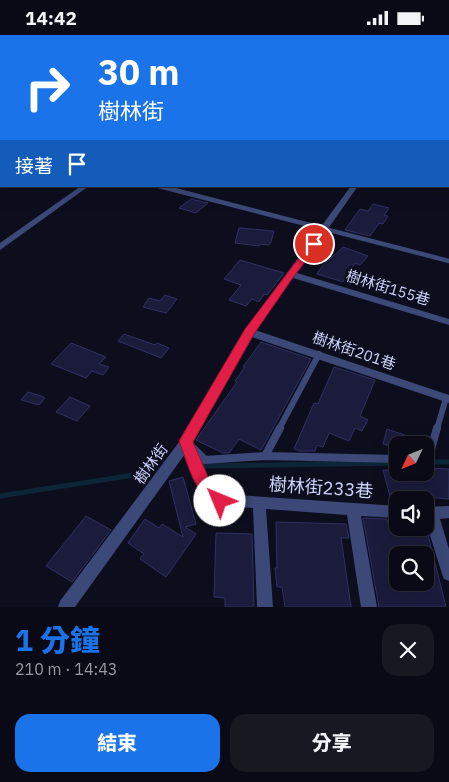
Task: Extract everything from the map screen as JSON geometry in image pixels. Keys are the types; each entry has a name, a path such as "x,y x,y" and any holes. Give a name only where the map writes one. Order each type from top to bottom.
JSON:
{"street":[{"path":"0,247 85,187"},
{"name":"樹林街","path":"66,607 186,441 250,332 290,274 326,229 354,187"},
{"name":"樹林街155巷","path":"290,274 449,321"},
{"name":"樹林街201巷","path":"250,332 447,399"},
{"name":"樹林街233巷","path":"186,441 203,484 220,501 389,512"},
{"path":"259,502 265,607"},
{"path":"353,510 368,607"},
{"path":"434,513 449,513"},
{"path":"434,530 449,574"}],"lane":[{"path":"163,187 449,261"},
{"path":"264,456 319,354"},
{"path":"434,437 447,399"},
{"path":"186,441 205,460 264,456 389,459"}],"building":[{"path":"191,199 208,203 196,213 179,208"},
{"path":"373,204 389,208 384,215 388,216 383,224 379,223 370,236 345,230 360,209 368,211"},
{"path":"239,228 274,231 269,245 260,244 259,246 235,243"},
{"path":"343,247 368,256 360,265 355,263 343,282 317,274 327,259 329,260"},
{"path":"240,260 284,273 259,302 252,299 246,306 229,300 241,285 224,279"},
{"path":"165,295 177,299 166,313 143,307 149,298 160,301"},
{"path":"124,334 169,348 161,358 118,341"},
{"path":"261,342 311,359 261,450 239,439 229,453 223,453 196,440 237,382 235,381 245,367 243,367"},
{"path":"71,343 106,357 99,364 109,367 103,375 92,371 86,378 51,364"},
{"path":"334,367 375,380 360,416 368,420 362,431 355,428 349,441 329,433 323,447 317,445 315,451 294,449 314,403 318,404"},
{"path":"28,392 45,398 39,405 21,400"},
{"path":"70,397 90,406 77,421 56,412"},
{"path":"387,429 407,436 389,436 389,446 383,444"},
{"path":"434,468 449,469 449,499 434,498 434,491 389,492 383,470 389,470 389,481 434,481"},
{"path":"183,477 196,524 185,527 196,534 166,577 140,559 144,554 128,543 145,519 159,528 162,524 183,537 169,481"},
{"path":"222,486 243,487 242,493 224,492"},
{"path":"86,516 111,530 72,582 46,566"},
{"path":"363,518 387,519 389,536 428,536 431,546 389,546 389,591 434,591 434,559 446,607 379,607"},
{"path":"276,522 346,524 349,538 341,538 351,607 285,607 282,587 277,587 275,568 277,568"},
{"path":"216,533 252,534 254,607 225,607 225,598 214,597"}],"waterway":[{"path":"434,462 449,462"},
{"path":"199,466 389,463"},
{"path":"0,496 140,474"}],"route":[{"path":"220,501 203,484 186,441 250,332 290,274 314,244"}]}
